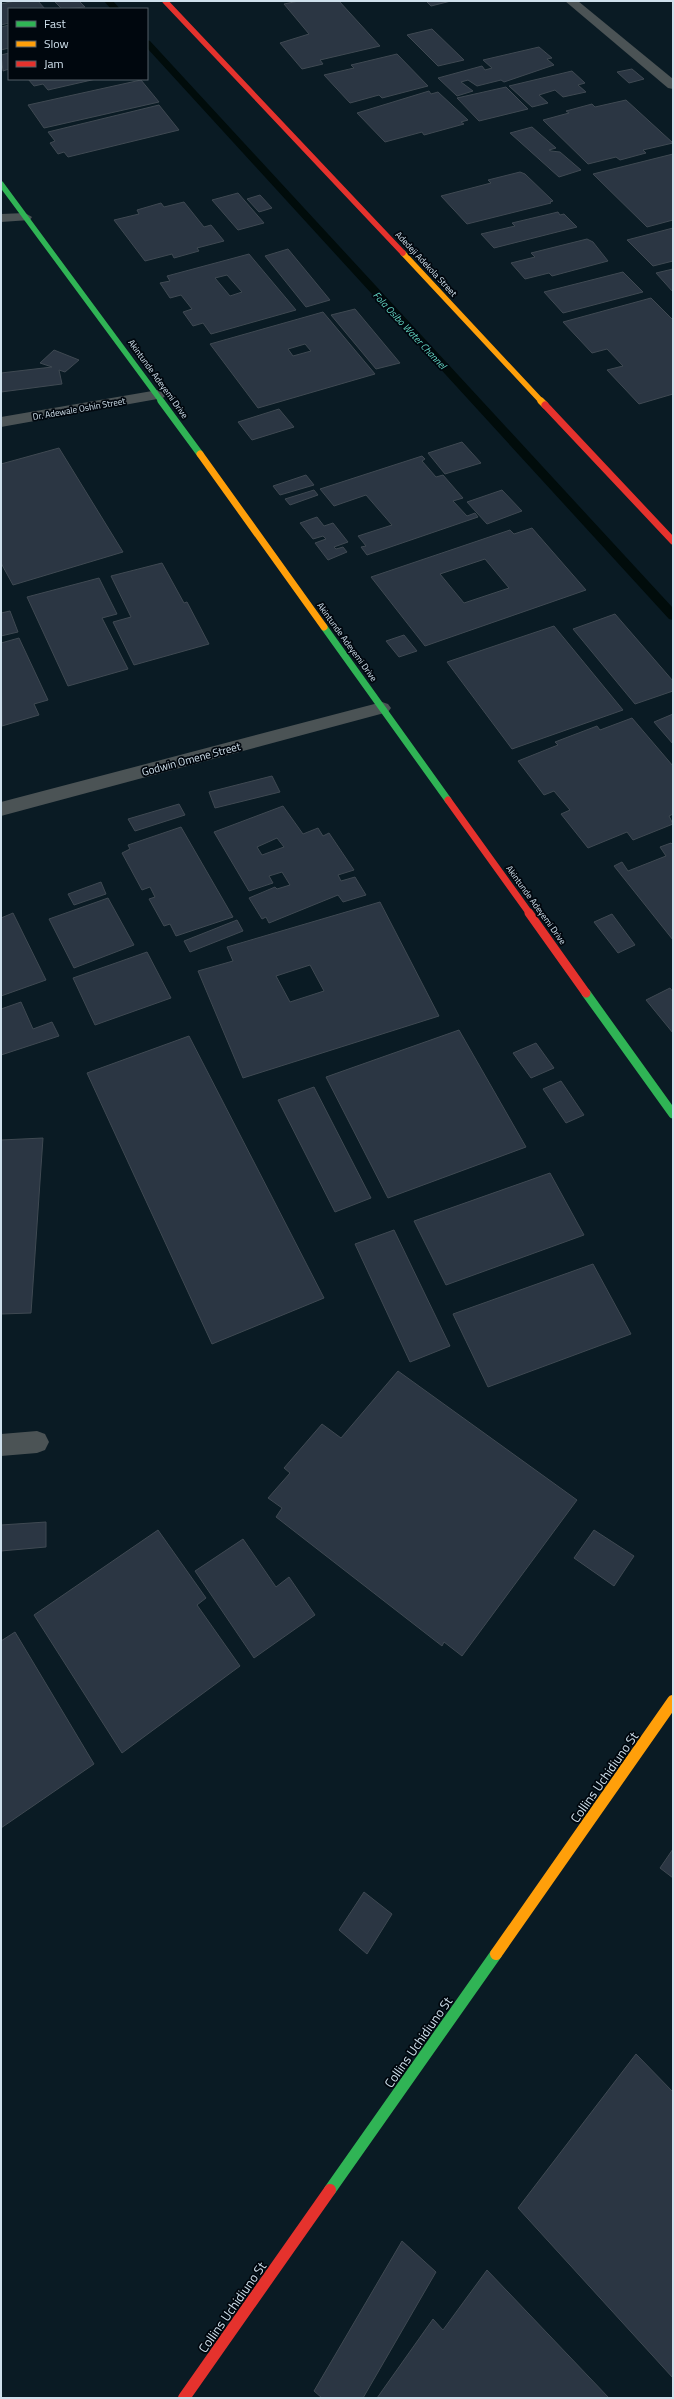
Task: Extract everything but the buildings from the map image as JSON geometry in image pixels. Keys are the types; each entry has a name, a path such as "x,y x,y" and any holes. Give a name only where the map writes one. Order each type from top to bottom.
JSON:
{"street":[{"name":"Adedeji Adekola Street","path":"165,1 673,541"},
{"path":"571,1 673,85"},
{"name":"Akintunde Adeyemi Drive","path":"1,184 158,395 673,1114"},
{"path":"1,218 25,216"},
{"name":"Dr. Adewale Oshin Street","path":"1,422 158,395"},
{"name":"Godwin Omene Street","path":"1,809 382,708"},
{"path":"1,1445 37,1442"},
{"name":"Collins Uchidiuno St","path":"184,2398 673,1701"}],"waterway":[{"name":"Fola Osibo Water Channel","path":"108,1 115,8"},
{"name":"Fola Osibo Water Channel","path":"148,44 673,616"}],"traffic: fast":[{"path":"1,184 200,454"},
{"path":"324,627 448,800"},
{"path":"586,993 673,1114"},
{"path":"330,2190 496,1954"}],"traffic: slow":[{"path":"403,253 545,405"},
{"path":"200,454 324,627"},
{"path":"496,1954 673,1701"}],"traffic: jam":[{"path":"165,1 403,253"},
{"path":"545,405 673,541"},
{"path":"448,800 586,993"},
{"path":"184,2398 330,2190"}]}
